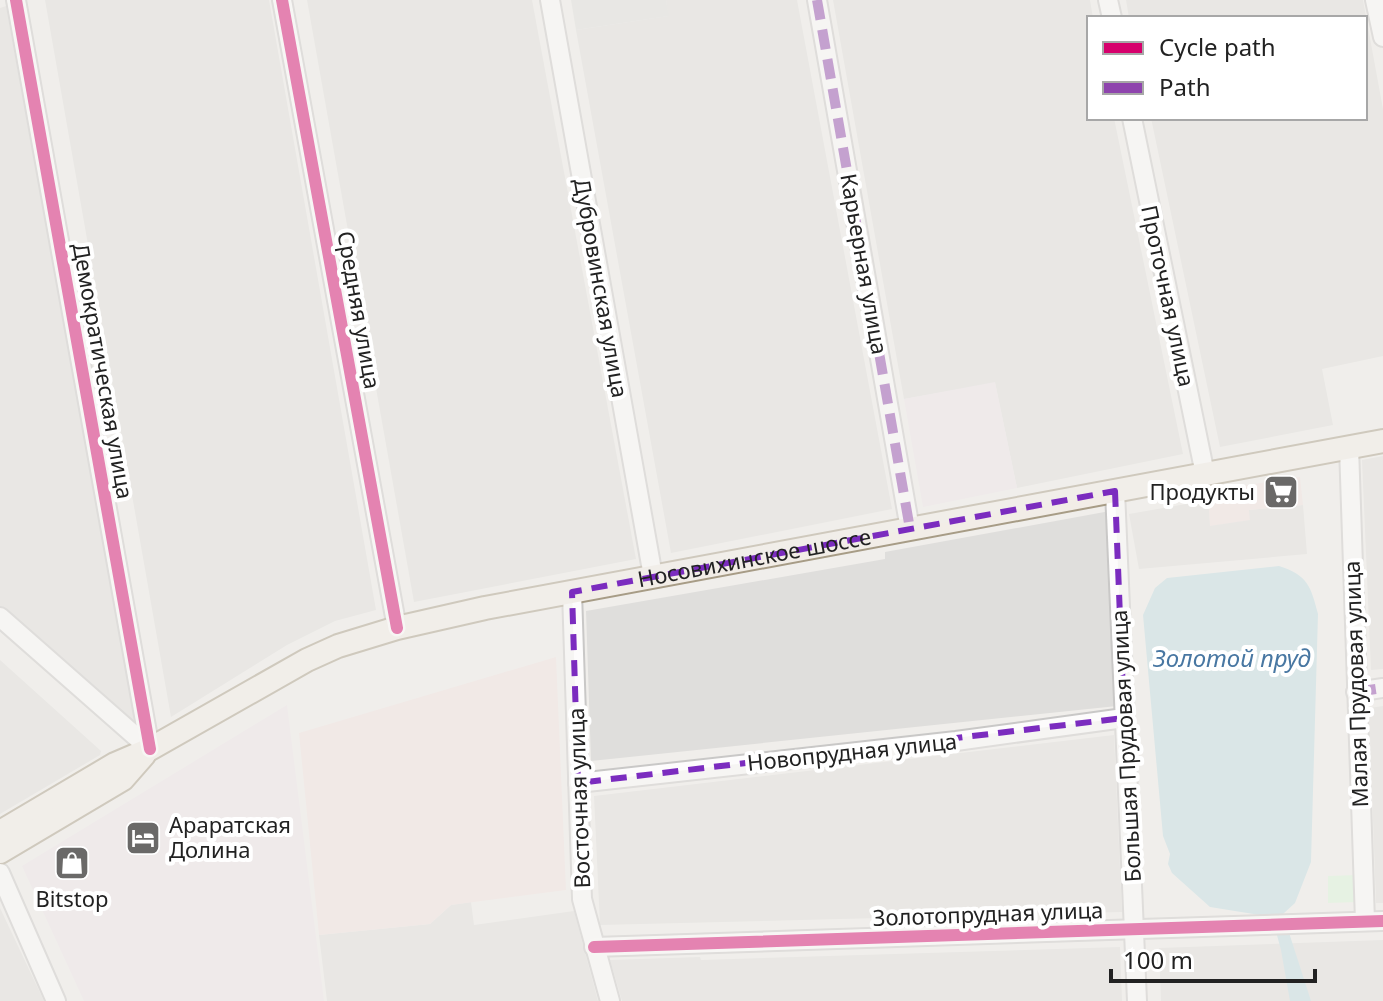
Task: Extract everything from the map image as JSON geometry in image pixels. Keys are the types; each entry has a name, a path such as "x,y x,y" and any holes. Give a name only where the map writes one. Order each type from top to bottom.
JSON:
{"main road":[{"name":"Носовихинское шоссе","path":"150,749 282,672 338,646 397,628 653,576 1383,441"},
{"path":"0,832 115,764 150,749"},
{"path":"0,852 123,779 150,749"}],"street":[{"name":"Демократическая улица","path":"16,0 150,749"},
{"name":"Средняя улица","path":"282,0 397,628"},
{"name":"Дубровинская улица","path":"550,0 653,576"},
{"name":"Карьерная улица","path":"817,0 910,529"},
{"path":"1375,0 1383,37"},
{"name":"Проточная улица","path":"1132,120 1205,474"},
{"name":"Малая Прудовая улица","path":"1349,447 1356,692 1374,921"},
{"name":"Большая Прудовая улица","path":"1115,491 1137,1001"},
{"name":"Восточная улица","path":"572,592 582,899 610,1001"},
{"path":"0,617 150,749"},
{"path":"1356,692 1383,688"},
{"name":"Новопрудная улица","path":"578,783 956,741 1124,718"},
{"path":"0,873 56,1001"},
{"name":"Золотопрудная улица","path":"594,947 1374,921"}],"highlighted area":[{"path":"1115,491 1124,718 578,783 572,592"}],"shaded area":[{"path":"45,0 269,0 376,610 335,621 287,645 171,717"},
{"path":"307,0 532,0 636,559 414,602"},
{"path":"571,0 666,0 669,16 576,30"},
{"path":"666,0 797,0 892,509 671,553 576,30 668,16"},
{"path":"833,0 1090,0 1093,16 1087,16 1087,120 1114,120 1183,454 1017,488 995,383 904,399"},
{"path":"1126,0 1363,0 1366,16 1129,16"},
{"path":"6,6 127,672 134,676 139,720 127,724 0,607 0,8"},
{"path":"1367,22 1383,109 1383,356 1322,369 1333,425 1220,447 1151,120 1367,120"},
{"path":"995,382 1017,488 923,507 904,399"},
{"path":"1383,456 1383,669 1371,670 1362,460"},
{"path":"1300,477 1303,505 1249,510 1250,520 1210,526 1208,491"},
{"path":"1209,500 1210,525 1249,510 1303,505 1307,554 1139,569 1129,514"},
{"path":"1110,511 1117,706 591,761 586,611 885,559 885,552"},
{"path":"556,657 566,890 451,905 430,924 319,935 299,733"},
{"path":"0,660 101,751 100,755 0,814"},
{"path":"287,705 324,1001 84,1001 22,866"},
{"path":"1383,706 1383,903 1376,903 1369,708"},
{"path":"1114,735 1122,912 600,925 594,796"},
{"path":"471,902 474,925 574,911 598,1001 327,1001 319,935 430,924 451,905"},
{"path":"0,908 44,1001 0,1001"},
{"path":"1383,940 1383,1001 1161,1001 1159,948"},
{"path":"1120,947 1122,1001 622,1001 610,960 700,957 701,960"}],"green space":[{"path":"1357,875 1358,902 1328,903 1328,876"}],"water":[{"name":"Золотой пруд","path":"1279,566 1307,583 1318,614 1311,862 1295,903 1283,914 1311,1001 1290,1001 1272,917 1210,907 1172,873 1168,864 1170,854 1163,836 1143,615 1155,588 1167,578"}],"marked path":[{"path":"817,0 910,529"},
{"path":"1356,692 1383,688"}],"cycle path":[{"path":"16,0 150,749"},
{"path":"282,0 397,628"},
{"path":"594,947 1383,921"}],"place":[{"name":"Продукты","path":"1281,492"},
{"name":"Араратская Долина","path":"143,838"},
{"name":"Bitstop","path":"72,863"}]}
